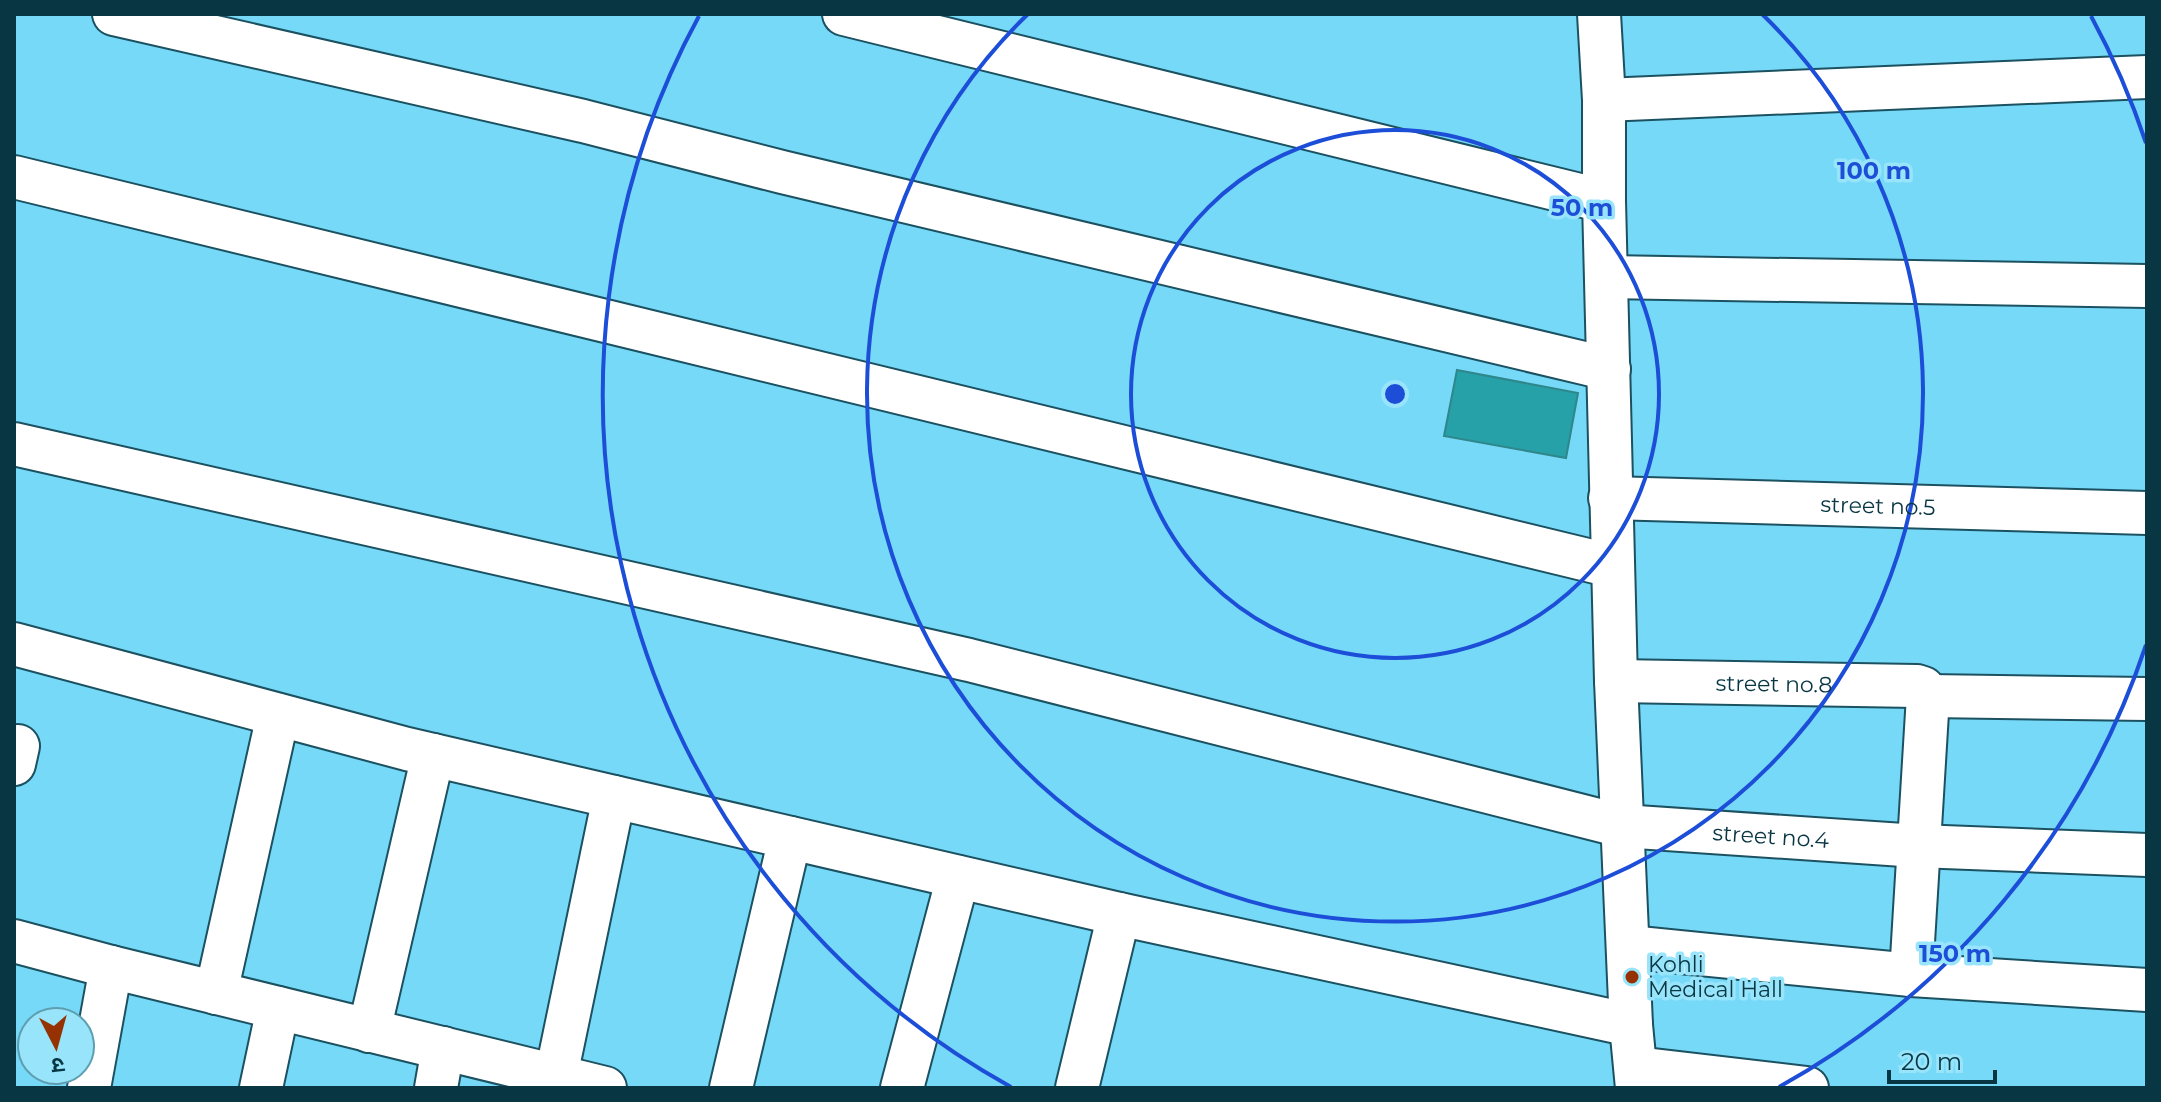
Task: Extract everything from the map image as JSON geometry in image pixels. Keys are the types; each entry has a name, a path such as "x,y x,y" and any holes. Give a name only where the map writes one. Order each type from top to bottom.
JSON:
{"street":[{"path":"114,14 583,121 782,172 1609,369"},
{"path":"844,14 1604,201"},
{"path":"1599,14 1604,100 1616,681 1631,1025 1637,1078 1807,1088"},
{"path":"1604,100 2147,77"},
{"path":"14,177 1612,566"},
{"path":"1607,277 2147,286"},
{"name":"street no.4","path":"14,444 969,660 1622,826 1918,846 2147,855"},
{"name":"street no.5","path":"1610,498 2147,513"},
{"path":"14,644 433,755 1119,914 1631,1025"},
{"name":"street no.8","path":"1616,681 1917,686 1923,688 1928,696 2147,699"},
{"path":"1911,975 1928,696"},
{"path":"216,993 278,715"},
{"path":"369,1031 433,755"},
{"path":"556,1076 614,797"},
{"path":"731,1088 790,838"},
{"path":"902,1088 958,877"},
{"path":"1077,1088 1119,914"},
{"path":"14,941 369,1031 440,1068 556,1076 605,1088"},
{"path":"1629,947 1911,975 2147,990"},
{"path":"89,1088 111,967"},
{"path":"261,1088 278,1008"}],"building":[{"path":"1457,370 1578,393 1566,458 1444,436"}],"place":[{"name":"Kohli Medical Hall","path":"1632,977"}]}
